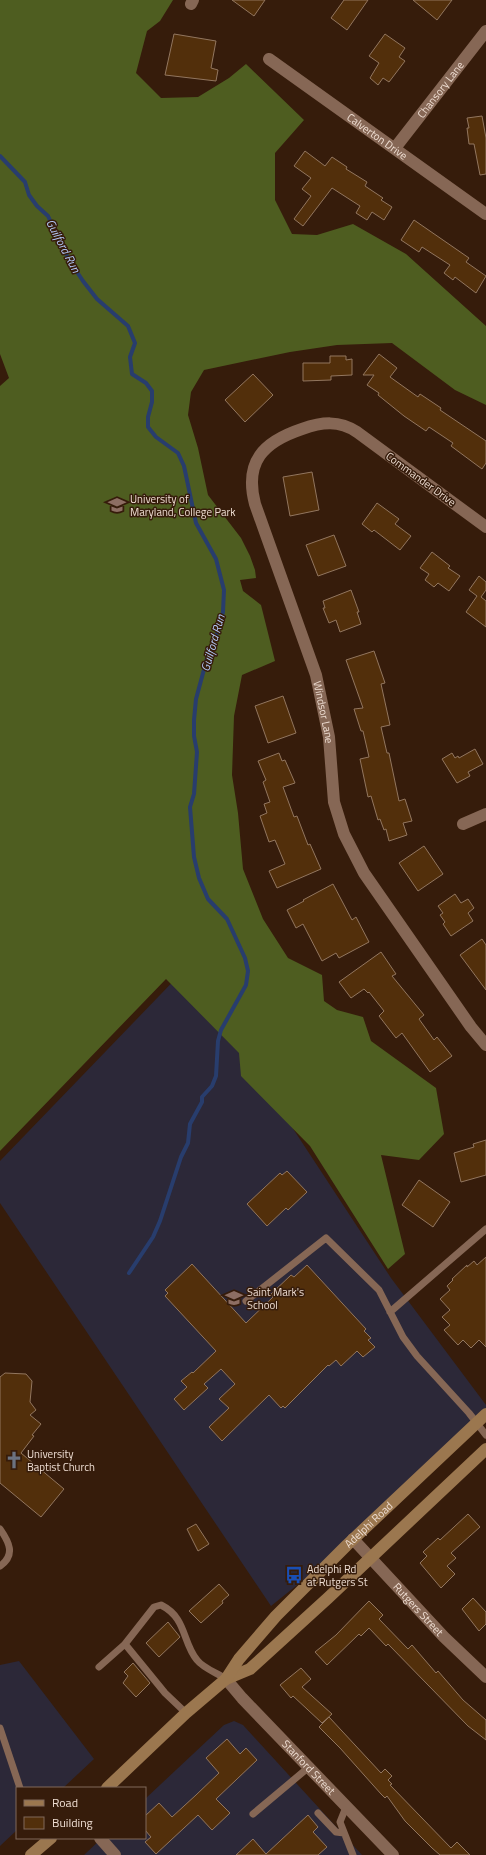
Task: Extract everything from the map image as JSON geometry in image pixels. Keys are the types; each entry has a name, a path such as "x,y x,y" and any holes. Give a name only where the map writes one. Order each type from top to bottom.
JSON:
{"main road":[{"name":"Adelphi Road","path":"108,1787 186,1713 226,1678 239,1659 276,1616 353,1539 486,1414"},
{"name":"Adelphi Road","path":"226,1678 250,1669 486,1449"},
{"path":"31,1855 50,1839"}],"street":[{"name":"Chansory Lane","path":"395,148 486,31"},
{"name":"Calverton Drive","path":"269,59 486,214"},
{"name":"Windsor Lane","path":"357,432 344,425 322,423 281,436 267,446 258,457 252,478 253,495 284,588 316,675 328,737 334,802 341,828 364,873 471,1027 486,1045"},
{"name":"Commander Drive","path":"357,432 486,526"},
{"path":"463,824 486,814"},
{"name":"Rutgers Street","path":"353,1539 444,1637 486,1677"},
{"name":"Stanford Street","path":"226,1678 242,1698 393,1855"},
{"path":"101,1839 115,1855"}],"lane":[{"path":"390,1312 486,1228"},
{"path":"246,1301 326,1238 379,1290 402,1337 417,1356 469,1413 486,1435"},
{"path":"0,1529 9,1544 9,1553 8,1560 0,1566"},
{"path":"99,1667 125,1644 154,1608 161,1605 170,1610 174,1615 184,1631 198,1662 226,1678"},
{"path":"125,1644 165,1693 186,1713"},
{"path":"0,1728 20,1787"},
{"path":"253,1814 309,1767"},
{"path":"346,1807 340,1822 353,1855"},
{"path":"318,1813 336,1832 344,1833"}],"shaded area":[{"name":"Saint Mark's School","path":"187,967 391,1278 486,1405 486,1414 347,1545 271,1606 0,1203 0,1161"},
{"path":"19,1661 94,1759 64,1787 16,1787 16,1831 0,1846 0,1665"},
{"path":"234,1721 243,1725 362,1855 84,1855 101,1839 146,1839 146,1798 224,1725"}],"green space":[{"path":"0,0 173,0 160,21 147,31 136,73 161,98 198,97 229,78 246,64 304,120 275,153 275,200 292,234 317,235 353,224 406,254 486,326 486,405 455,390 392,343 337,345 290,352 204,370 191,392 188,415 198,448 208,495 241,538 255,570 256,578 240,580 243,591 261,605 275,661 242,675 234,716 232,775 238,813 243,869 263,919 288,958 322,975 324,1001 337,1010 363,1017 371,1041 436,1088 444,1134 419,1160 381,1155 405,1254 388,1269 310,1146 241,1076 239,1053 166,979 0,1151 0,386 9,378 0,354"}],"building":[{"path":"232,0 265,0 254,16"},
{"path":"344,0 368,0 347,30 331,18"},
{"path":"413,0 452,0 437,20"},
{"path":"174,34 216,41 211,68 218,70 216,81 165,75"},
{"path":"385,34 405,48 399,57 405,61 389,82 383,78 378,85 370,78 379,63 369,56"},
{"path":"482,116 486,138 486,174 480,175 474,144 469,144 467,128 469,128 467,118"},
{"path":"305,151 325,166 332,157 347,167 346,169 367,182 365,186 383,198 381,200 392,207 384,220 372,212 367,220 356,213 360,206 332,188 303,226 294,219 311,196 302,189 311,178 294,166"},
{"path":"414,220 469,258 466,262 486,276 476,293 455,277 453,280 444,273 450,265 422,247 419,252 401,240"},
{"path":"379,354 397,368 390,377 418,397 420,394 441,408 440,410 486,441 486,463 482,469 451,446 453,443 429,427 426,431 404,416 378,395 379,393 367,385 374,375 363,375"},
{"path":"330,356 346,356 346,360 352,359 352,375 331,376 331,380 303,381 303,363 330,363"},
{"path":"253,374 273,395 245,422 225,400"},
{"path":"312,472 319,510 290,516 283,477"},
{"path":"377,503 399,519 395,524 411,536 400,550 374,530 372,532 362,524"},
{"path":"334,535 346,566 318,576 306,545"},
{"path":"432,552 450,566 448,568 460,576 449,591 438,583 434,587 425,580 429,574 420,568"},
{"path":"479,576 486,582 486,590 481,597 486,601 486,627 466,612 477,596 469,590"},
{"path":"351,590 359,612 357,612 361,624 340,632 336,620 329,623 323,608 325,608 323,601"},
{"path":"374,651 385,683 381,684 390,725 381,727 387,753 389,753 399,801 405,799 412,821 403,823 407,835 389,841 386,829 384,830 380,819 378,820 371,796 368,797 360,759 369,757 363,731 361,731 354,709 363,708 346,660"},
{"path":"283,696 296,733 268,743 255,706"},
{"path":"475,749 483,764 468,772 470,776 457,783 442,759 452,753 455,758 458,756 459,758"},
{"path":"279,753 282,761 285,760 295,783 283,787 294,817 297,816 308,845 310,844 321,869 277,888 269,871 285,864 275,840 269,842 260,816 267,813 264,804 270,802 263,782 266,780 258,761"},
{"path":"424,846 443,874 418,891 399,863"},
{"path":"333,884 352,920 356,917 369,942 339,958 336,953 322,961 303,924 296,928 287,910"},
{"path":"455,894 461,903 468,899 474,908 468,913 473,921 451,936 443,924 445,922 440,915 443,913 438,906"},
{"path":"482,939 486,945 486,990 460,955"},
{"path":"381,952 396,974 392,976 424,1015 419,1019 434,1040 437,1037 452,1056 430,1072 402,1033 396,1038 379,1016 384,1011 369,992 368,993 364,989 351,998 339,982"},
{"path":"486,1140 486,1175 461,1182 454,1153 474,1147 473,1144"},
{"path":"287,1171 307,1192 288,1210 286,1208 267,1226 247,1204 280,1173 282,1175"},
{"path":"419,1180 450,1202 433,1227 402,1205"},
{"path":"486,1257 486,1347 479,1340 471,1348 463,1340 458,1345 444,1330 450,1325 442,1317 450,1310 440,1299 450,1290 447,1286 453,1280 452,1279 467,1265 467,1267 474,1261 477,1265"},
{"path":"192,1264 246,1323 273,1297 271,1294 291,1275 294,1277 307,1265 366,1329 364,1331 371,1338 368,1340 375,1347 363,1357 357,1351 341,1366 336,1360 329,1366 328,1365 285,1408 283,1406 281,1408 269,1395 222,1441 209,1427 229,1408 219,1399 235,1384 221,1369 204,1384 208,1388 184,1410 174,1399 187,1387 181,1381 192,1372 193,1373 216,1351 165,1296 168,1293 165,1290"},
{"path":"5,1373 26,1374 32,1381 30,1402 36,1410 30,1415 41,1424 21,1453 64,1489 41,1517 0,1483 0,1377"},
{"path":"468,1514 480,1527 451,1553 456,1558 447,1566 455,1574 441,1588 420,1563 427,1556 423,1552 438,1538 440,1540"},
{"path":"196,1524 209,1544 198,1551 187,1529"},
{"path":"219,1584 229,1595 222,1601 223,1603 201,1623 189,1611"},
{"path":"473,1598 486,1612 486,1624 479,1631 462,1609"},
{"path":"369,1601 383,1615 379,1619 408,1649 412,1645 436,1673 438,1671 463,1700 486,1720 486,1740 468,1726 388,1644 386,1646 369,1628 361,1636 359,1634 327,1665 315,1652 336,1635"},
{"path":"168,1622 180,1637 159,1657 146,1643"},
{"path":"133,1663 150,1683 136,1697 123,1683 128,1676 124,1672"},
{"path":"301,1668 311,1679 302,1687 332,1714 322,1723 293,1696 291,1698 280,1685"},
{"path":"329,1717 381,1773 385,1769 392,1776 388,1780 392,1784 390,1785 451,1848 457,1842 470,1855 440,1855 432,1848 405,1821 387,1796 385,1798 381,1794 319,1727"},
{"path":"227,1739 240,1754 246,1748 257,1760 216,1799 230,1813 212,1830 198,1815 156,1854 145,1842 151,1837 146,1831 146,1815 159,1803 172,1817 196,1795 219,1773 206,1758"},
{"path":"308,1815 318,1827 313,1832 327,1847 318,1855 236,1855 253,1839 266,1854"}],"waterway":[{"name":"Guilford Run","path":"0,156 25,182 29,195 37,206 48,216 69,260 83,281 97,299 128,326 135,343 130,357 132,374 146,383 152,391 152,402 148,417 148,427 156,437 178,453 184,466 196,523 216,559 224,590 223,612 219,629 209,651 196,699 194,736 197,752 194,794 190,807 194,857 199,878 208,899 227,919 245,958 248,971 246,985 221,1030 218,1041 216,1076 212,1086 202,1097 202,1102 190,1124 188,1143 181,1157 160,1221 153,1237 129,1273"}],"place":[{"name":"University of Maryland, College Park","path":"117,505"},
{"name":"Saint Mark's School","path":"234,1298"},
{"name":"University Baptist Church","path":"14,1460"},
{"name":"Adelphi Rd at Rutgers St","path":"294,1575"}]}
